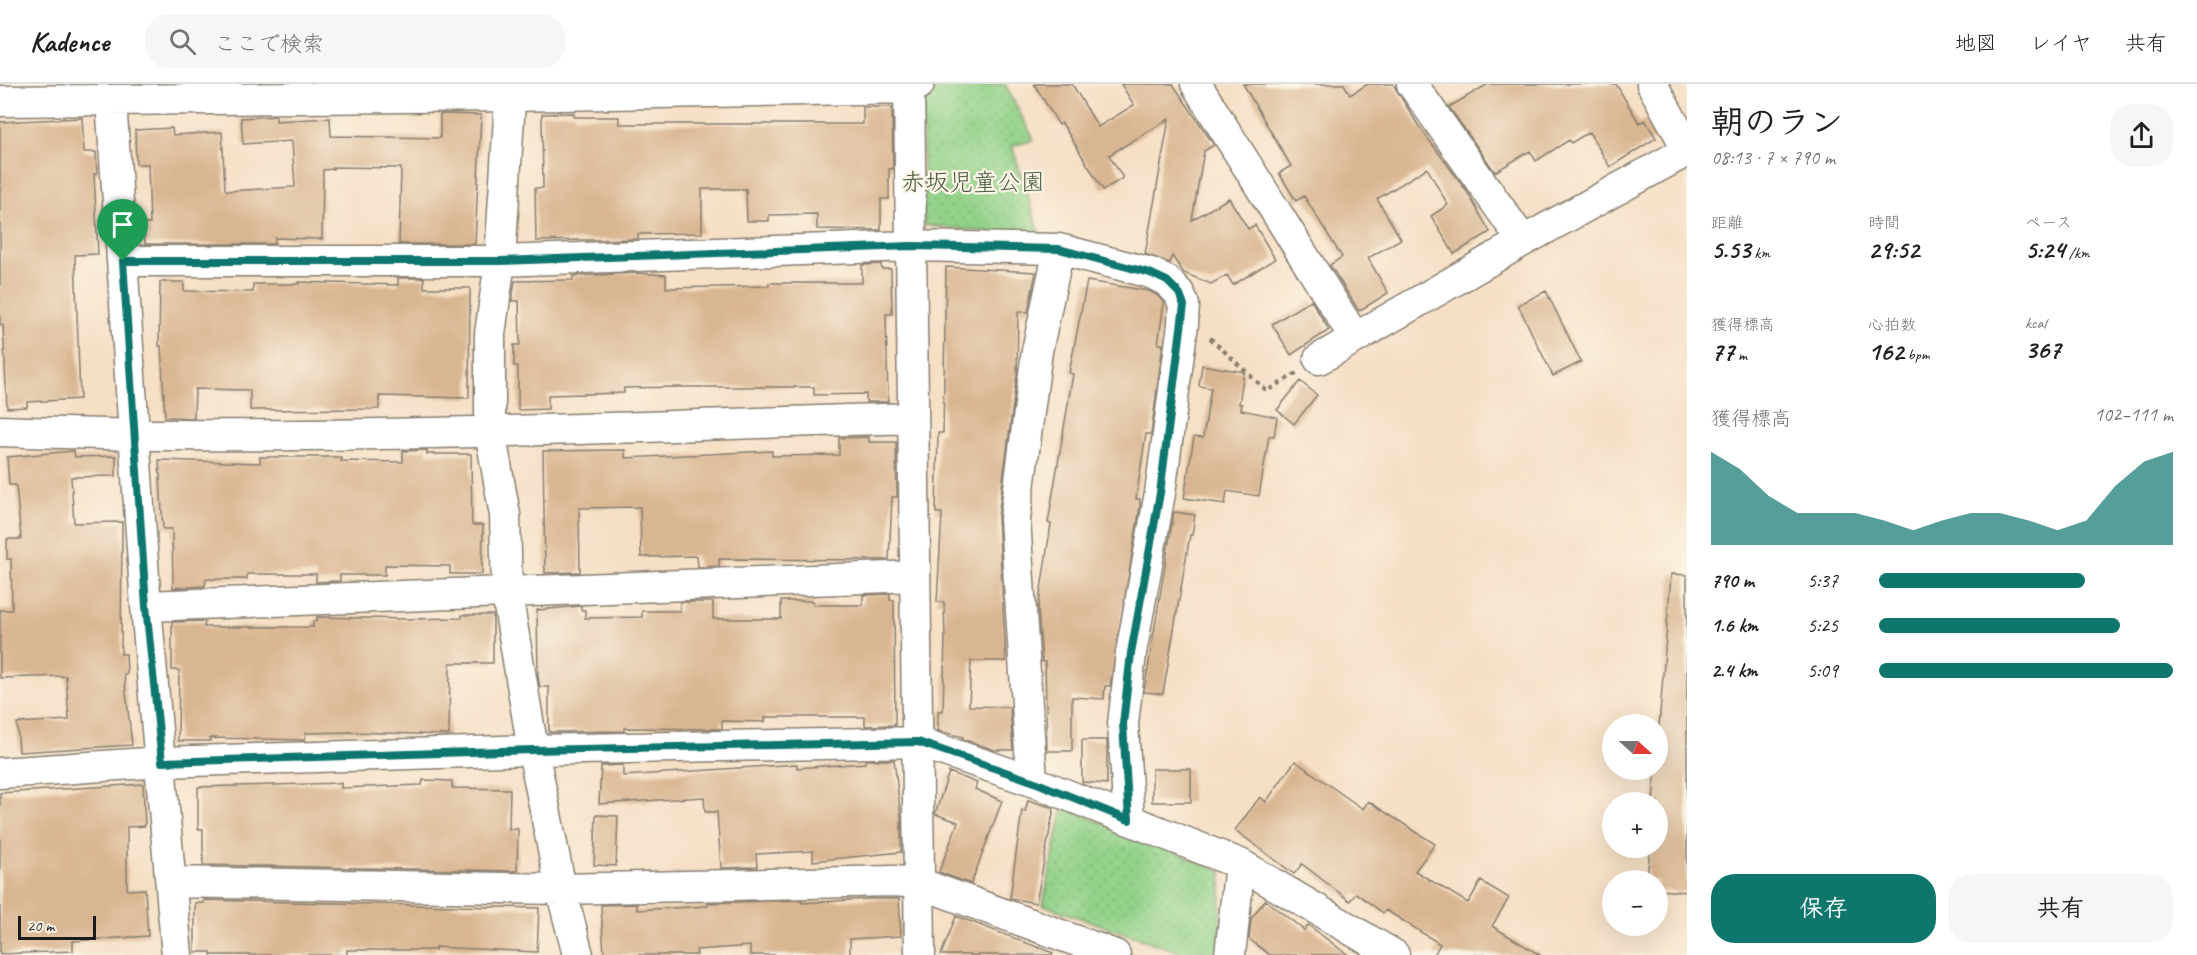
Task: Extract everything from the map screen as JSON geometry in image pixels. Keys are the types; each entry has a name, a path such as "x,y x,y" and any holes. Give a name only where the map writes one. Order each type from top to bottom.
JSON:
{"street":[{"path":"1196,84 1355,338"},
{"path":"1412,84 1523,241"},
{"path":"1319,359 1523,241 1687,150 1652,84"},
{"path":"14,96 111,101 511,90 912,85 911,246 920,955"},
{"path":"511,90 500,261 490,334 490,430 505,515 507,594 533,750 561,889 578,955"},
{"path":"111,101 146,606 162,762 177,955"},
{"path":"123,261 500,261 911,246 1059,249 1150,273 1167,281 1179,293 1184,305 1183,324 1160,493 1131,653 1123,724 1129,820"},
{"path":"1032,781 1015,519 1037,351 1059,249"},
{"path":"0,431 134,436 490,430 913,418"},
{"path":"146,606 507,594 915,576"},
{"path":"0,773 162,762 533,750 918,742 1032,781 1240,864 1394,955"},
{"path":"1230,955 1240,864"},
{"path":"171,882 561,889 893,881 919,883 1115,955"}],"path":[{"path":"1183,324 1202,331 1267,391 1319,359"}],"green space":[{"name":"赤坂児童公園","path":"922,84 1005,84 1034,140 1012,146 1041,238 924,225"},
{"path":"1063,807 1222,871 1219,955 1188,955 1043,905"}],"building":[{"path":"1034,84 1072,84 1098,127 1134,105 1121,84 1173,84 1214,145 1204,151 1192,220 1229,198 1248,229 1255,225 1275,259 1233,285 1227,275 1211,284 1184,273 1172,256 1170,263 1145,254 1169,119 1109,155 1123,178 1103,190 1062,123 1059,125"},
{"path":"1243,84 1344,84 1350,95 1368,84 1393,84 1418,125 1466,190 1490,232 1454,254 1431,216 1448,205 1427,168 1377,199 1401,239 1368,258 1388,293 1359,311 1330,265 1342,257 1304,196 1296,201 1279,173 1291,166"},
{"path":"1488,84 1616,84 1639,123 1645,120 1656,138 1610,167 1589,132 1571,143 1569,140 1536,161 1530,151 1495,172 1449,107"},
{"path":"863,107 892,107 893,169 889,169 889,199 881,199 881,230 817,229 817,214 769,215 769,221 747,221 746,189 702,189 702,233 638,234 638,239 536,241 535,188 543,188 542,114 574,113 574,117 619,117 619,124 863,124"},
{"path":"440,114 481,115 475,244 399,244 401,168 333,167 333,169 323,170 322,239 275,238 275,244 145,244 144,224 150,224 148,164 136,164 135,130 172,128 173,135 222,132 225,189 228,191 295,187 292,141 243,144 241,118 276,116 276,121 330,118 331,136 440,138"},
{"path":"82,118 84,152 96,152 97,174 94,174 98,254 75,255 80,399 27,402 27,407 7,408 3,325 0,325 0,122"},
{"path":"881,264 882,269 891,269 892,314 886,314 888,402 866,402 866,394 814,395 814,387 624,388 624,393 548,395 548,409 518,410 518,366 514,366 514,345 520,345 519,301 512,301 515,281 573,280 573,276 638,273 666,275 666,288 769,286 769,283 862,283 862,265"},
{"path":"946,267 1036,272 1028,312 1018,312 1017,374 998,517 1006,661 971,661 969,706 1010,707 1013,750 995,750 962,739 963,737 938,731 938,711 943,711 945,638 944,602 937,602 942,513 936,513 938,433 943,433"},
{"path":"398,278 424,278 424,288 470,288 469,398 379,396 379,409 250,410 250,390 195,389 194,418 165,417 161,346 159,346 160,282 184,282 184,291 253,292 253,284 299,284 299,282 398,285"},
{"path":"1087,281 1149,291 1157,295 1164,303 1158,344 1163,344 1151,434 1146,434 1136,499 1140,499 1140,507 1110,686 1105,686 1104,699 1072,697 1072,751 1047,751 1045,662 1042,662 1038,609 1051,524 1048,523 1073,374 1069,373"},
{"path":"1546,291 1581,362 1553,376 1518,305"},
{"path":"1311,300 1329,330 1291,355 1272,324"},
{"path":"1202,365 1244,372 1239,404 1242,404 1241,410 1277,417 1274,436 1269,436 1259,496 1227,491 1225,504 1184,498 1194,437 1203,438 1211,388 1199,386"},
{"path":"1300,381 1317,395 1294,424 1277,410"},
{"path":"869,437 869,442 896,442 897,497 892,497 889,560 719,559 719,566 698,567 697,556 641,557 640,507 579,508 580,572 545,573 543,451 625,450 625,458 772,451 772,456 839,455 839,438"},
{"path":"427,450 427,454 471,454 472,525 483,525 482,574 450,574 450,566 385,565 385,575 340,575 340,581 316,582 316,574 247,574 247,579 206,579 205,586 173,588 172,529 163,529 159,460 260,463 260,457 341,457 341,461 403,462 403,451"},
{"path":"74,451 75,457 116,456 116,476 71,477 74,523 122,522 121,654 126,654 127,674 124,674 132,745 19,752 17,723 69,720 66,676 0,678 0,610 12,610 11,559 7,559 7,539 21,539 16,485 9,485 7,457"},
{"path":"1174,512 1195,515 1192,535 1190,535 1163,694 1144,692"},
{"path":"1671,574 1687,575 1687,892 1668,891 1668,870 1648,870 1649,858 1668,858 1668,792 1654,792 1655,780 1668,780 1668,714 1660,714"},
{"path":"890,594 890,600 894,600 895,725 865,726 865,717 765,717 765,722 722,721 722,729 624,728 624,731 549,732 549,687 540,687 538,677 537,610 581,606 581,610 585,610 585,618 642,617 642,611 680,611 680,602 713,602 713,619 781,619 781,601 813,601 813,605 863,605 863,595"},
{"path":"462,615 493,615 493,663 450,663 449,735 305,733 305,740 210,738 210,741 178,741 179,670 172,670 172,622 205,621 204,627 313,627 313,621 317,621 317,617 409,619 462,618"},
{"path":"1082,740 1107,740 1107,784 1082,782"},
{"path":"865,760 894,760 901,817 901,852 813,861 813,851 756,854 757,867 721,868 717,812 705,812 704,797 599,804 601,766 623,765 623,776 797,764 797,768 865,763"},
{"path":"1295,761 1363,809 1368,801 1435,844 1415,871 1468,903 1481,881 1509,898 1492,926 1540,955 1434,955 1440,944 1386,910 1383,913 1356,893 1350,901 1302,864 1294,874 1235,830 1260,797 1266,802"},
{"path":"1152,769 1191,769 1191,802 1152,802"},
{"path":"949,772 977,783 975,789 1002,801 971,884 939,872 958,822 935,814"},
{"path":"423,780 452,781 452,788 510,789 509,829 518,829 517,871 203,865 203,829 198,829 198,787 341,783 341,788 422,785"},
{"path":"143,784 145,826 127,827 127,890 145,889 148,936 73,941 73,951 0,954 0,793"},
{"path":"1028,800 1054,808 1036,903 1010,898 1022,810 1025,812"},
{"path":"596,815 618,816 616,866 594,865"},
{"path":"899,899 901,936 850,939 850,955 750,955 750,946 696,950 697,955 604,955 601,905 637,904 637,910 708,906 708,903 802,900 802,903"},
{"path":"204,900 539,908 537,952 435,947 435,950 347,950 347,955 211,955 211,952 195,952 195,903 204,903"},
{"path":"1265,900 1304,930 1308,925 1348,955 1270,955 1249,939 1251,919"},
{"path":"956,916 1053,953 1052,955 941,955"}],"route":[{"path":"911,246 1059,249 1150,273 1167,281 1179,293 1184,305 1183,324 1160,493 1131,653 1123,724 1129,820 1032,781 918,742 533,750 162,762 146,606 123,261 500,261 911,246"}]}
